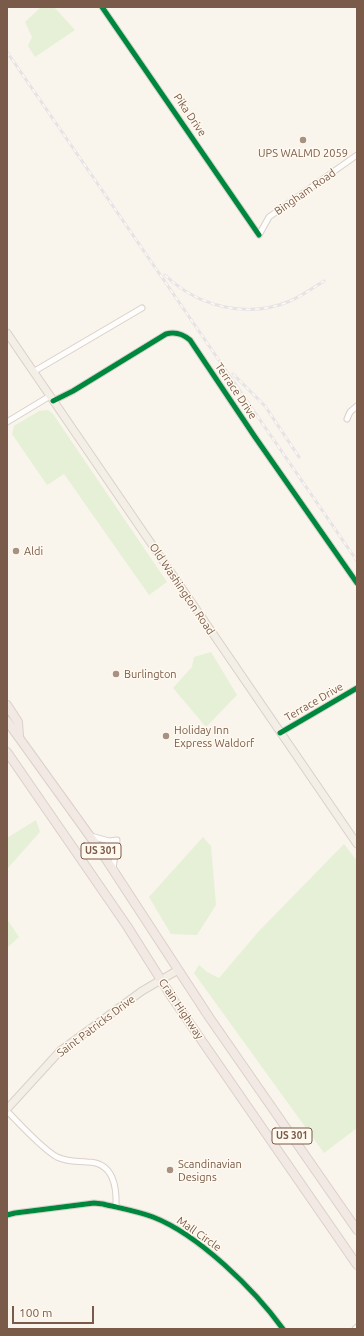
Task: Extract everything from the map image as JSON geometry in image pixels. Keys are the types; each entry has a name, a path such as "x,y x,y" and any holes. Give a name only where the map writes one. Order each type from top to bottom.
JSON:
{"highway":[{"path":"7,705 18,722 19,736"},
{"name":"Crain Highway","path":"7,721 90,836 178,970 357,1230"},
{"name":"Crain Highway","path":"7,752 127,926 161,981 357,1265"}],"main road":[{"name":"Old Washington Road","path":"7,333 357,844"},
{"name":"Saint Patricks Drive","path":"7,1110 60,1051 142,992 178,970"}],"street":[{"name":"Pika Drive","path":"102,7 259,235"},
{"name":"Bingham Road","path":"259,235 269,217 357,155"},
{"path":"33,372 142,308"},
{"name":"Terrace Drive","path":"7,422 52,398 74,391 166,334 174,332 185,336 190,340 255,437 357,583"},
{"path":"347,419 350,412 357,406"},
{"name":"Terrace Drive","path":"280,733 357,688"},
{"path":"90,836 100,840 117,840 113,870"},
{"path":"7,1110 56,1157 71,1162 95,1163 105,1169 115,1183 116,1207"},
{"name":"Mall Circle","path":"7,1216 15,1213 94,1203 141,1213 166,1223 216,1258 271,1311 283,1329"}],"green space":[{"path":"41,7 54,7 75,30 35,57 28,46 32,37 25,22"},
{"path":"48,410 53,414 167,582 149,595 64,474 47,485 12,434 14,426 39,411"},
{"path":"211,652 237,695 206,727 173,688 192,667 194,657"},
{"path":"36,820 40,832 7,869 7,838"},
{"path":"203,837 211,846 216,905 197,935 171,934 149,897"},
{"path":"344,844 357,861 357,1128 324,1153 194,973 199,965 207,972 219,978 259,931"},
{"path":"7,919 19,937 7,948"}],"railway":[{"path":"7,52 357,561"},
{"path":"165,275 178,286 208,302 224,307 241,309 257,309 290,301 324,281"},
{"path":"233,374 265,406 299,457"}],"cycle path":[{"path":"102,7 259,235"},
{"path":"53,401 73,391 166,334 176,333 185,336 190,340 255,437 357,583"},
{"path":"280,733 357,688"},
{"path":"7,1215 94,1203 153,1217 171,1225 189,1236 207,1250 257,1297 283,1329"}],"place":[{"name":"UPS WALMD 2059","path":"303,140"},
{"name":"Aldi","path":"16,551"},
{"name":"Burlington","path":"116,674"},
{"name":"Holiday Inn Express Waldorf","path":"166,736"},
{"name":"Scandinavian Designs","path":"170,1170"}]}
